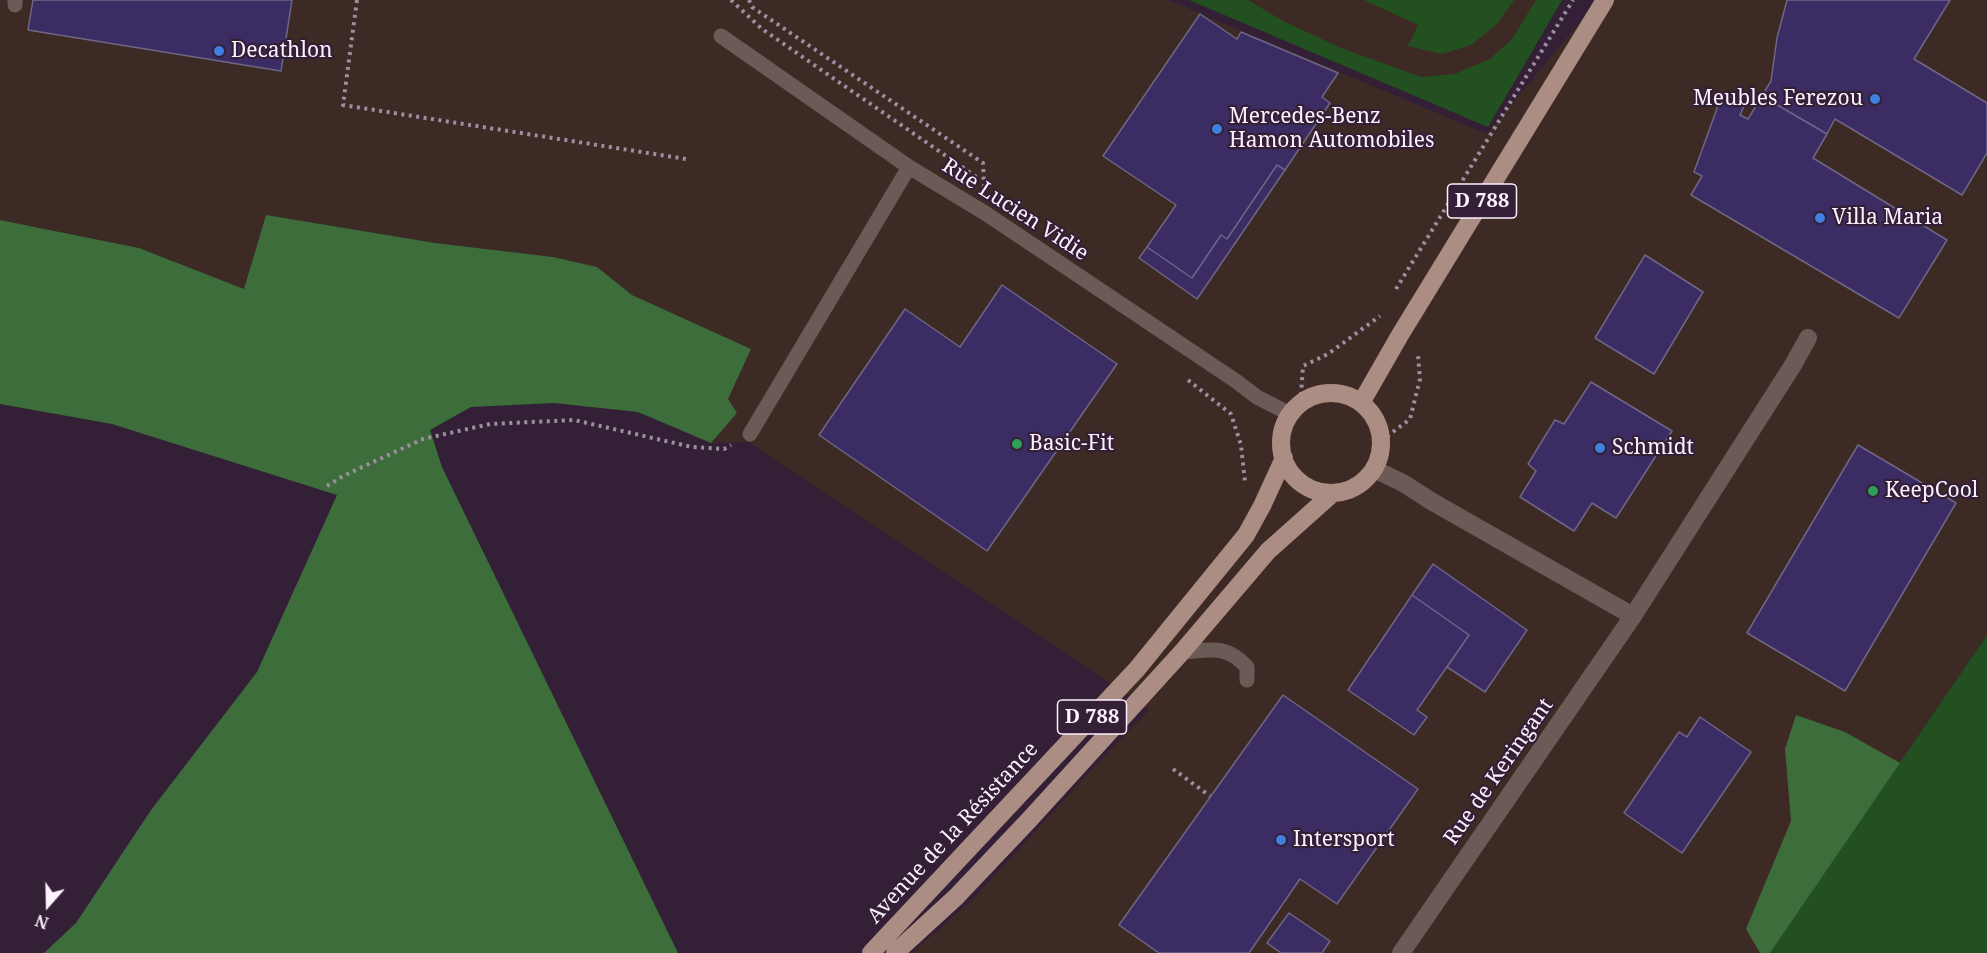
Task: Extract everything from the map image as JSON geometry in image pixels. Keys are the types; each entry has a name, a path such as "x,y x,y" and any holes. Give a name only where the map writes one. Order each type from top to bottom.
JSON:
{"main road":[{"name":"D 788","path":"1361,403 1406,325 1605,0"},
{"path":"1331,393 1347,395 1361,403 1372,413 1381,441 1380,455 1374,469 1363,481 1349,489 1333,493 1303,484 1291,472 1284,459 1281,444 1283,428 1295,409 1315,395 1331,393"},
{"name":"Avenue de la Résistance","path":"871,953 1137,669 1246,535 1284,459"},
{"name":"Avenue de la Résistance","path":"896,953 972,880 1182,652 1268,551 1333,493"}],"street":[{"name":"Rue de Keringant","path":"1401,953 1633,616 1808,338"},
{"path":"1374,469 1403,483 1633,616"}],"lane":[{"name":"Rue Lucien Vidie","path":"721,36 909,168 985,213 1257,397 1295,409"},
{"path":"750,434 909,168"},
{"path":"1182,652 1220,649 1238,658 1246,667 1247,680"}],"path":[{"path":"357,0 343,105 686,159"},
{"path":"731,0 762,29 975,176 985,213"},
{"path":"749,0 752,7 983,163 985,213"},
{"path":"1396,290 1573,0"},
{"path":"1295,409 1303,366 1328,354 1379,318 1384,309"},
{"path":"1182,375 1231,414 1241,445 1245,489"},
{"path":"327,486 342,476 423,439 490,424 574,420 692,447 713,448 724,448 750,434"},
{"path":"1173,769 1210,796"}],"shaded area":[{"path":"0,0 1168,0 1487,134 1598,0 1987,0 1987,635 1770,953 912,953 973,899 1149,710 748,442 711,443 737,413 728,399 751,349 632,295 597,267 553,257 435,243 266,215 244,289 139,248 0,220"},
{"path":"1190,0 1562,0 1488,127"}],"green space":[{"path":"1189,0 1248,0 1283,21 1341,48 1421,77 1455,74 1490,59 1512,39 1536,0 1562,0 1488,127"},
{"path":"1364,0 1514,0 1497,24 1471,45 1442,54 1408,46 1418,25"},
{"path":"266,215 435,243 553,257 597,267 632,295 751,349 728,399 737,413 711,443 638,412 554,403 471,407 430,430 442,467 678,953 44,953 76,923 151,810 257,672 337,495 112,424 0,404 0,220 139,248 244,289"},
{"path":"1987,635 1987,953 1770,953"},
{"path":"1796,715 1845,732 1900,763 1770,953 1760,953 1746,929 1791,821 1785,749"}],"building":[{"name":"Decathlon","path":"33,0 292,0 281,71 28,30"},
{"name":"Meubles Ferezou","path":"1787,0 1950,0 1914,59 1987,103 1987,153 1962,195 1835,119 1827,134 1762,96 1771,81 1777,38"},
{"name":"Mercedes-Benz Hamon Automobiles","path":"1200,14 1237,39 1241,32 1338,73 1322,97 1330,103 1285,170 1277,165 1227,239 1221,235 1192,278 1147,247 1176,205 1103,156"},
{"name":"Villa Maria","path":"1723,92 1744,106 1740,115 1748,119 1762,96 1827,134 1813,158 1947,240 1899,318 1691,195 1702,176 1694,172"},
{"path":"1277,165 1285,170 1197,299 1139,258 1147,247 1192,278 1221,235 1227,239"},
{"path":"1645,255 1703,292 1654,374 1595,338"},
{"path":"1002,285 1117,364 987,551 819,435 905,309 960,347"},
{"name":"Schmidt","path":"1591,382 1672,431 1616,518 1592,503 1574,531 1520,497 1536,471 1528,464 1555,420 1564,424"},
{"path":"1858,445 1956,503 1845,691 1747,633"},
{"path":"1433,564 1527,630 1485,692 1447,667 1469,635 1412,595"},
{"path":"1412,595 1469,635 1417,710 1427,717 1414,735 1348,690"},
{"name":"Intersport","path":"1283,695 1418,789 1337,904 1300,879 1249,953 1159,953 1119,925"},
{"path":"1700,717 1751,752 1682,853 1624,813 1679,732 1687,737"},
{"path":"1289,913 1330,941 1322,953 1281,953 1267,943"}],"place":[{"name":"Decathlon","path":"219,51"},
{"name":"Meubles Ferezou","path":"1875,99"},
{"name":"Mercedes-Benz Hamon Automobiles","path":"1217,129"},
{"name":"Villa Maria","path":"1820,218"},
{"name":"Basic-Fit","path":"1017,444"},
{"name":"Schmidt","path":"1600,448"},
{"name":"KeepCool","path":"1873,491"},
{"name":"Intersport","path":"1281,840"}]}
